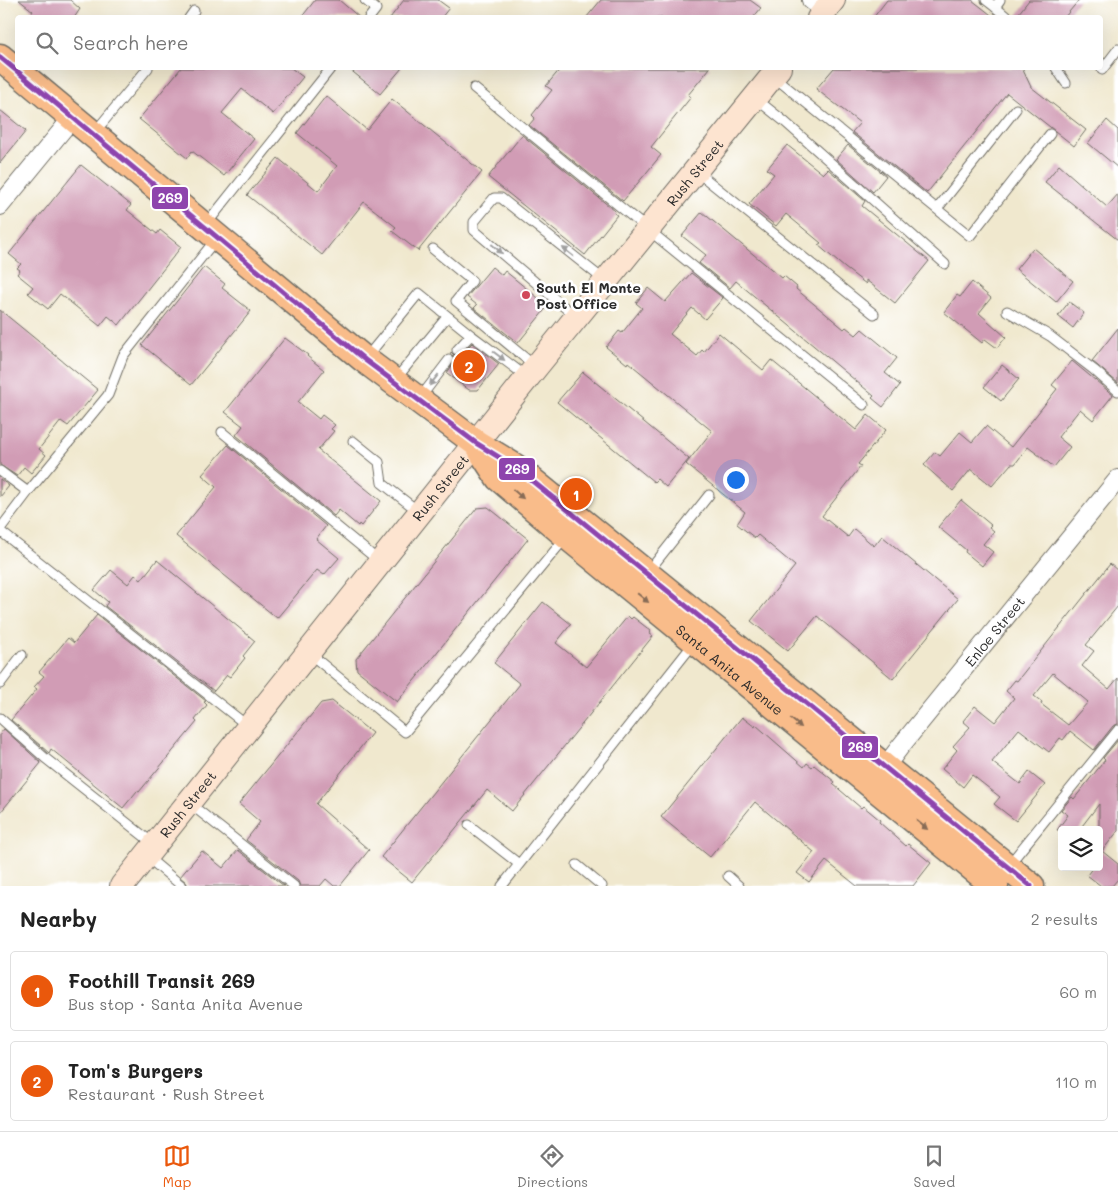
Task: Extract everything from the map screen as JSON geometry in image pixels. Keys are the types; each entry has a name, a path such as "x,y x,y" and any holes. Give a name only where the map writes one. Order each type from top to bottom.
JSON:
{"main road":[{"name":"Santa Anita Avenue","path":"0,57 15,69"},
{"name":"Santa Anita Avenue","path":"16,70 365,360 476,443 516,467 647,573 879,776 991,877 1031,886"},
{"name":"Santa Anita Avenue","path":"476,443 499,478 567,536 696,641 879,776"}],"street":[{"name":"Rush Street","path":"122,886 532,372 776,72"},
{"path":"0,206 73,117"},
{"name":"Enloe Street","path":"879,776 906,740 1118,479"}],"lane":[{"path":"365,0 376,9 372,15"},
{"path":"986,0 998,3 1006,15"},
{"path":"1103,69 1118,49"},
{"path":"94,133 146,70"},
{"path":"250,727 0,530 28,492 108,395 123,356 329,70"},
{"path":"1057,70 1066,83"},
{"path":"776,72 970,236 1050,134"},
{"path":"474,88 864,405"},
{"path":"755,98 785,122 945,264"},
{"path":"937,209 1016,109"},
{"path":"695,171 874,314"},
{"path":"577,318 474,230 474,222 494,198 501,198 606,282"},
{"path":"432,249 472,281 456,301 532,372"},
{"path":"365,360 419,293 471,335 532,372"},
{"path":"1007,311 1050,336 1118,391"},
{"path":"393,382 447,316"},
{"path":"458,350 471,335"},
{"path":"419,400 449,360"},
{"path":"222,432 381,563"},
{"path":"353,441 379,462 382,483 421,513"},
{"path":"0,471 28,492"},
{"path":"647,573 709,496"},
{"path":"309,653 404,732 567,536"},
{"path":"502,886 696,641"},
{"path":"0,684 22,655"},
{"path":"0,718 151,850 182,886"},
{"path":"991,877 1118,730"},
{"path":"189,802 294,886"},
{"path":"469,825 519,864"},
{"path":"577,865 602,886"},
{"path":"728,876 739,886"}],"building":[{"path":"19,0 70,0 80,9 76,15 30,15 33,11"},
{"path":"315,0 339,0 356,15 303,15"},
{"path":"404,0 438,0 449,8 443,15 392,15"},
{"path":"601,0 750,0 761,8 755,15 588,15"},
{"path":"887,0 972,0 991,15 875,15"},
{"path":"1029,0 1079,0 1066,15 1017,15"},
{"path":"179,70 294,70 303,77 273,114 242,89 222,113 254,139 224,176 192,151 187,158 139,119"},
{"path":"350,70 400,70 380,94"},
{"path":"559,70 708,70 688,95 691,97 651,147 661,155 623,201 529,125 535,118 532,115 552,90 546,86"},
{"path":"832,70 1023,70 1031,87 1086,130 1074,146 1007,93 927,193 852,132 860,123 816,89"},
{"path":"326,96 367,130 392,99 482,172 418,251 392,231 396,227 364,202 322,255 247,195 278,158 318,191 337,166 297,133"},
{"path":"0,110 26,131 0,163"},
{"path":"1107,120 1118,130 1118,168 1088,143"},
{"path":"522,135 615,211 614,213 617,215 585,255 488,177"},
{"path":"787,145 823,174 828,169 865,201 862,206 929,261 895,303 866,280 866,284 845,268 818,245 821,243 786,214 776,226 749,204 774,174 767,169"},
{"path":"848,145 886,176 873,192 836,159"},
{"path":"81,165 131,205 127,210 157,234 160,230 181,247 119,325 108,316 100,326 60,294 48,309 28,293 33,287 17,274 20,270 17,268 21,264 9,254"},
{"path":"1059,165 1107,207 1118,194 1118,240 1045,182"},
{"path":"702,212 782,278 784,276 797,287 796,289 844,329 846,327 856,335 862,329 897,358 885,373 900,385 883,407 872,398 874,396 736,281 730,288 699,263 706,255 682,236"},
{"path":"1033,248 1073,281 1056,302 1016,269"},
{"path":"204,267 225,284 222,288 251,311 191,385 142,345"},
{"path":"492,267 502,275 505,271 548,306 518,343 474,308 477,305 467,297"},
{"path":"691,273 723,298 705,319 692,308 670,334 697,356 702,350 704,352 719,333 763,370 771,360 856,430 868,415 886,430 858,464 861,466 822,516 848,537 854,529 874,546 882,536 958,599 893,679 817,616 788,651 751,621 795,566 758,535 755,538 737,524 745,512 686,464 712,431 628,362 627,364 606,347 619,331 622,333 642,308 636,303 648,288 665,302"},
{"path":"972,282 991,298 979,313 1006,337 997,348 985,339 982,343 944,312 957,295 960,297"},
{"path":"1069,302 1084,313 1073,328 1058,316"},
{"path":"0,310 98,390 68,426 61,421 39,449 46,455 31,473 24,467 17,476 0,465"},
{"path":"1118,328 1118,383 1092,361"},
{"path":"285,338 324,370 298,402 319,419 322,415 335,425 331,429 334,431 318,450 381,501 361,526 359,524 358,526 339,510 334,516 236,435 243,426 225,412"},
{"path":"472,343 499,364 478,390 469,390 447,373 455,361 455,357 450,354 451,352 455,356 459,356"},
{"path":"1072,361 1113,395 1093,420 1080,409 1058,437 1070,447 1054,467 1028,447 1015,464 1011,464 992,486 971,469 953,491 924,465 935,452 940,456 960,432 972,442 986,426 1011,447 1057,389 1052,385"},
{"path":"1002,365 1019,379 1001,401 984,387"},
{"path":"583,372 689,459 666,487 657,479 654,482 557,402"},
{"path":"228,445 326,526 316,539 339,558 324,575 317,570 277,618 176,536 216,487 202,475"},
{"path":"0,479 9,486 0,497"},
{"path":"961,500 991,525 989,527 994,531 983,544 993,552 982,566 938,527"},
{"path":"488,507 528,539 397,702 357,670 356,659 477,508"},
{"path":"157,560 255,641 230,677 227,675 214,691 105,606 108,602 94,590 111,570 128,584 135,575 141,580"},
{"path":"1110,564 1118,571 1118,606 1086,645 1094,651 1082,666 1109,689 1118,678 1118,724 1113,726 1094,750 1070,731 1063,740 1060,738 1049,752 1019,729 992,762 1020,784 1029,772 1045,785 1016,821 994,804 1000,797 972,775 963,787 942,769 957,750 953,746 970,727 963,721 975,706 995,722 1014,698 1006,691 1015,680 1017,681","holes":["1053,673 1088,702 1068,725 1041,704 1042,702 1034,696"]},
{"path":"543,602 571,624 556,643 586,667 628,616 631,619 633,617 651,631 650,634 653,636 512,811 487,790 412,882 381,857 520,684 494,663"},
{"path":"97,615 206,701 204,702 207,705 195,720 197,722 139,792 137,791 123,808 51,749 49,753 11,720 37,689 34,687 44,676 39,672 68,638 74,643"},
{"path":"332,701 372,733 316,804 369,850 340,886 334,886 326,879 320,886 300,886 298,881 246,840 260,822 239,804 321,703"},
{"path":"742,717 755,727 756,725 804,767 807,763 812,767 814,765 835,782 833,784 861,808 863,806 880,820 879,822 906,846 908,844 931,863 913,886 857,886 826,861 809,882 797,873 814,852 755,802 710,857 661,817"},
{"path":"4,729 41,763 0,813 0,734"},
{"path":"1118,740 1118,831 1103,850 1103,826 1099,826 1099,804 1082,826 1060,826 1068,815 1061,810 1072,797 1074,799 1105,760 1103,758"},
{"path":"238,850 284,886 188,886 180,877 202,851 223,868"},
{"path":"1103,852 1118,864 1118,879 1112,886 1101,886 1087,875 1090,871 1103,871"}],"transit line":[{"name":"269","path":"0,57 15,69"},
{"name":"269","path":"16,70 365,360 476,443 515,467 1031,886"}],"place":[{"name":"South El Monte Post Office","path":"526,295"},
{"name":"Tom's Burgers","path":"469,366"},
{"name":"Foothill Transit 269","path":"576,494"}]}
